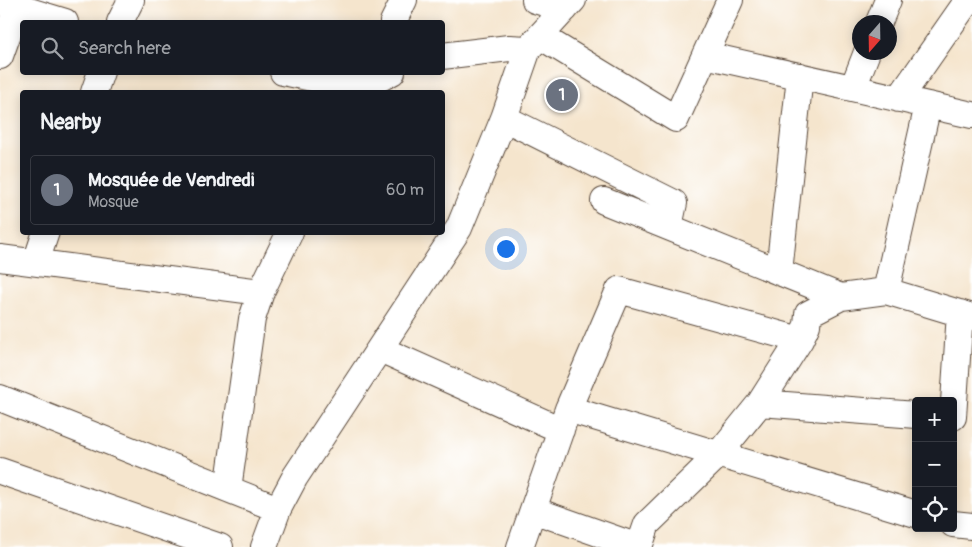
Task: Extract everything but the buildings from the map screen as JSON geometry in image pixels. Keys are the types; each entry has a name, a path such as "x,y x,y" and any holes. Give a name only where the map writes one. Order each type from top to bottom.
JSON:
{"street":[{"path":"121,20 131,0"},
{"path":"394,20 404,0"},
{"path":"535,0 569,4"},
{"path":"445,56 534,43 676,120 730,0"},
{"path":"882,15 888,0"},
{"path":"899,99 968,0"},
{"path":"264,547 278,509 295,477 459,228 534,43 569,4"},
{"path":"0,56 9,5 58,20"},
{"path":"705,55 972,115"},
{"path":"853,88 865,60"},
{"path":"95,90 100,75"},
{"path":"301,75 363,85 385,75"},
{"path":"779,272 800,76"},
{"path":"886,291 928,105"},
{"path":"504,118 674,203 669,227"},
{"path":"604,201 841,297"},
{"path":"36,262 45,235"},
{"path":"228,489 252,319 260,292 288,235"},
{"path":"0,258 260,292"},
{"path":"520,547 564,420 619,290 800,340"},
{"path":"533,510 638,547 647,524 717,456 760,403 800,340 807,324 808,314 841,297 886,291 966,315 956,397"},
{"path":"380,349 564,420 717,456 912,513"},
{"path":"0,398 278,509"},
{"path":"760,403 912,414"},
{"path":"0,471 220,547"},
{"path":"957,524 972,526"}],"place":[{"name":"Mosquée de Vendredi","path":"562,95"}]}
